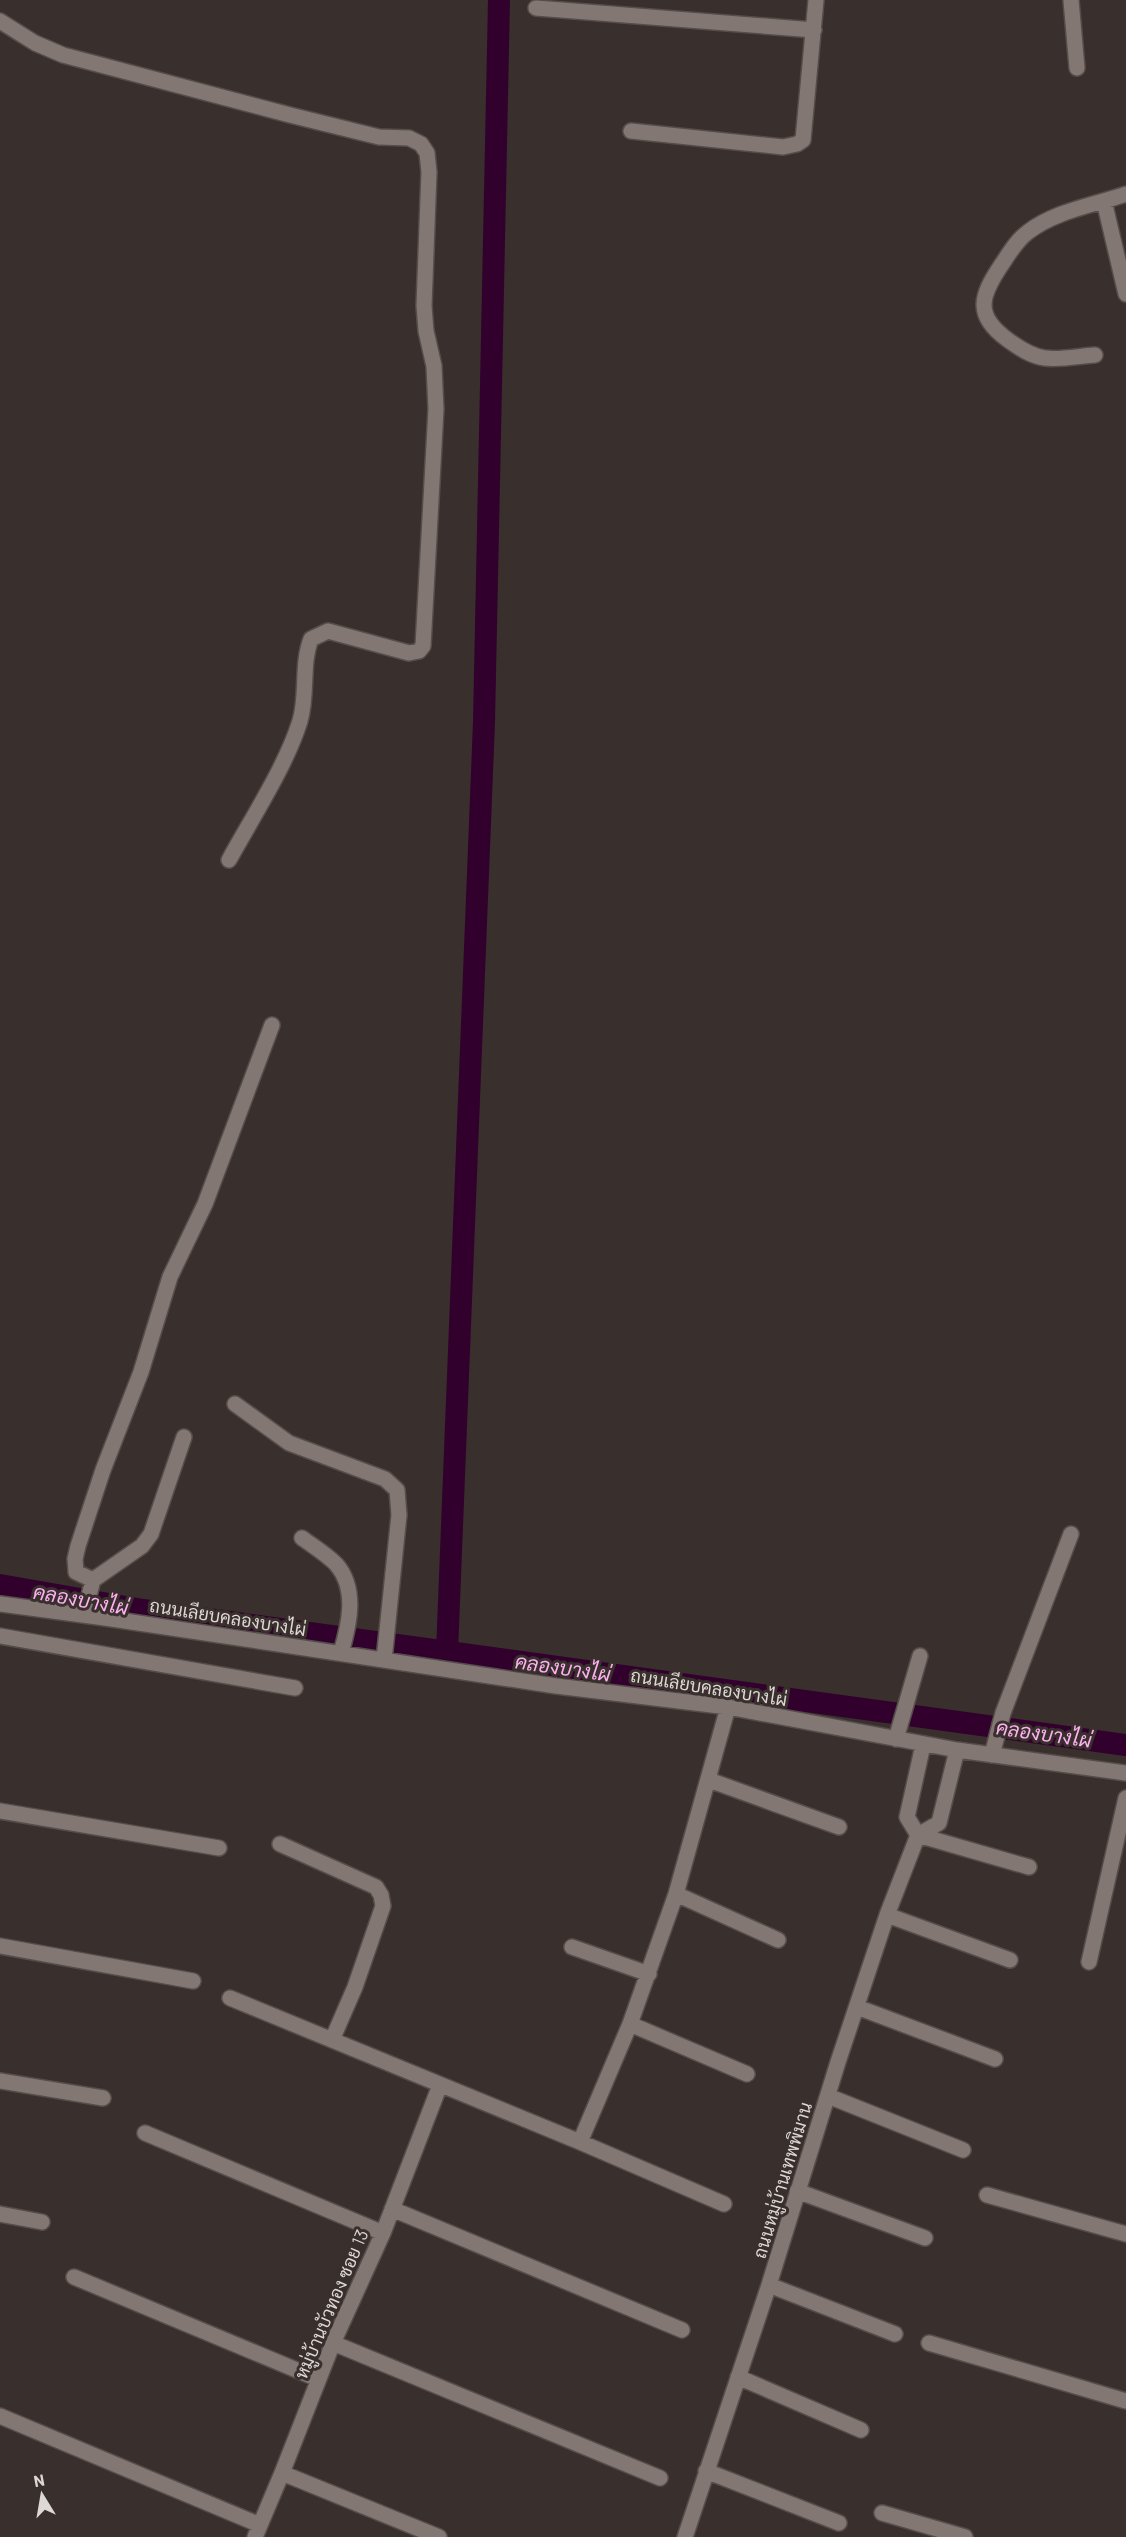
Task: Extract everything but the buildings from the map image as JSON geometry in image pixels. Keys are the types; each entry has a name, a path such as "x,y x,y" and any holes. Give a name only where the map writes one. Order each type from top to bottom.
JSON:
{"street":[{"path":"631,131 783,147 803,140 816,0"},
{"path":"1071,0 1077,68"},
{"path":"536,8 814,30"},
{"path":"0,21 36,43 63,55 290,116 379,137 409,138 421,144 427,153 429,172 424,306 426,331 434,366 436,409 426,629 423,646 419,651 409,654 328,631 311,639 308,648 305,699 300,722 274,777 229,860"},
{"path":"1095,356 1045,358 1024,352 988,322 982,302 989,283 1015,245 1027,232 1044,221 1126,194"},
{"path":"1104,201 1126,294"},
{"path":"92,1583 76,1572 75,1559 78,1546 103,1470 141,1372 170,1277 205,1204 272,1025"},
{"path":"235,1404 289,1443 385,1479 397,1490 399,1515 385,1653"},
{"path":"85,1609 92,1583 142,1546 151,1534 184,1437"},
{"path":"994,1750 1004,1713 1071,1534"},
{"path":"302,1538 336,1564 346,1579 350,1593 350,1605 342,1647"},
{"name":"ถนนเลียบคลองบางไผ่","path":"0,1604 85,1609 385,1653 556,1686 728,1707 897,1734 923,1745 957,1750 994,1750 1126,1773"},
{"path":"0,1636 295,1688"},
{"path":"897,1734 920,1656"},
{"path":"580,2142 649,1974 676,1894 728,1707"},
{"path":"923,1745 908,1817 918,1835 1029,1867"},
{"name":"ถนนหมู่บ้านเทพพิมาน","path":"685,2537 769,2285 886,1915 918,1835 939,1823 957,1750"},
{"path":"709,1780 839,1827"},
{"path":"1089,1962 1126,1798"},
{"path":"0,1811 219,1848"},
{"path":"280,1844 376,1887 381,1895 383,1906 377,1925 332,2040"},
{"path":"676,1894 778,1940"},
{"path":"886,1915 1010,1960"},
{"path":"0,1946 193,1981"},
{"path":"572,1947 649,1974"},
{"path":"230,1998 580,2142 724,2204"},
{"path":"857,2007 995,2059"},
{"path":"630,2024 747,2074"},
{"path":"0,2081 103,2098"},
{"name":"หมู่บ้านบัวทอง ซอย 13","path":"257,2531 333,2343 392,2209 441,2085"},
{"path":"828,2096 963,2150"},
{"path":"145,2133 382,2233"},
{"path":"797,2191 925,2238"},
{"path":"987,2195 1126,2234"},
{"path":"392,2209 682,2330"},
{"path":"0,2214 42,2222"},
{"path":"74,2277 318,2379"},
{"path":"769,2285 895,2334"},
{"path":"333,2343 660,2478"},
{"path":"929,2343 1126,2401"},
{"path":"738,2377 861,2430"},
{"path":"0,2416 257,2531"},
{"path":"706,2471 839,2523"},
{"path":"282,2473 407,2531 439,2537"},
{"path":"882,2513 965,2537"}],"waterway":[{"path":"447,1652 484,722 499,0"},
{"name":"คลองบางไผ่","path":"0,1585 143,1610 1126,1745"}]}
